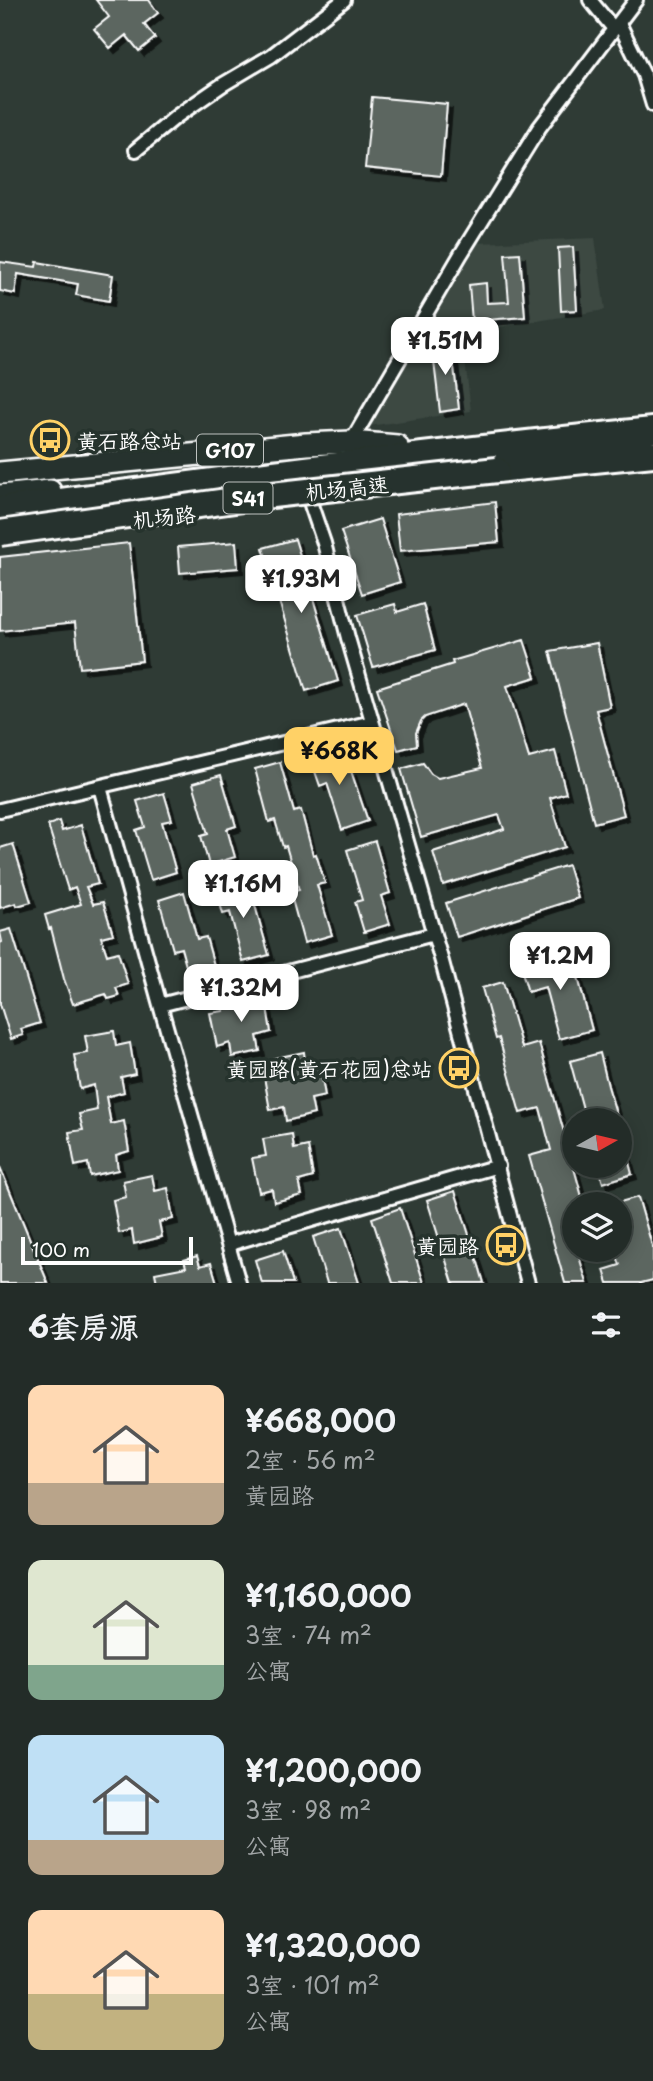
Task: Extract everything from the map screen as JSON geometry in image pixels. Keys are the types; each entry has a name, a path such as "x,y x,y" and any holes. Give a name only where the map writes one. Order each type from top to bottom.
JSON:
{"highway":[{"name":"机场路","path":"0,512 162,488 397,446 653,421"},
{"name":"机场高速","path":"0,512 140,489 417,454 653,430"},
{"name":"机场路","path":"0,473 351,442 397,446"},
{"name":"机场高速","path":"0,534 262,496 653,454"},
{"name":"机场路","path":"0,534 410,486 653,461"},
{"name":"机场路","path":"0,496 342,478 369,478 410,486"}],"street":[{"path":"136,150 177,116 271,56 344,0"},
{"path":"590,0 616,26 644,75 653,105"},
{"path":"351,442 461,254 539,128 636,0"},
{"path":"309,499 324,543 372,722 434,934 528,1283"},
{"path":"0,810 372,722"},
{"path":"100,787 239,1283"},
{"path":"159,1005 434,934"},
{"path":"229,1244 498,1166"}],"shaded area":[{"path":"595,238 605,310 462,333 471,411 369,426 478,243"}],"building":[{"path":"96,0 149,0 158,13 144,24 155,38 139,51 126,35 110,48 94,29 109,17"},
{"path":"372,97 447,104 441,176 365,168"},
{"path":"573,247 577,310 561,311 558,248"},
{"path":"520,253 525,317 472,321 469,285 486,283 487,303 509,302 505,254"},
{"path":"0,262 36,267 37,262 113,275 109,301 76,295 78,284 18,274 15,294 0,291"},
{"path":"451,343 459,409 440,412 432,345"},
{"path":"495,502 499,542 400,551 396,514"},
{"path":"380,519 400,582 362,594 341,531"},
{"path":"295,539 338,681 306,691 263,548"},
{"path":"236,542 238,568 180,573 178,547"},
{"path":"129,543 142,661 80,668 75,623 0,631 0,557"},
{"path":"395,604 397,612 423,604 435,650 373,667 357,615"},
{"path":"524,640 536,677 507,686 529,758 555,751 566,793 550,798 565,847 443,885 433,852 504,829 499,815 421,837 401,769 423,763 431,774 438,778 482,768 464,704 425,717 416,733 417,745 398,750 377,688 453,664 452,661"},
{"path":"597,643 610,707 596,710 624,815 594,823 550,651"},
{"path":"335,746 344,773 351,771 368,821 342,830 327,783 320,786 309,754"},
{"path":"280,762 294,812 301,810 313,855 316,854 325,883 317,885 332,935 304,943 290,892 299,890 275,820 269,822 255,769"},
{"path":"221,775 236,826 227,829 235,857 209,865 201,836 208,834 193,783"},
{"path":"164,793 172,820 162,822 176,872 151,880 136,830 145,827 137,801"},
{"path":"59,821 62,831 81,825 98,884 86,887 93,904 103,902 113,934 101,937 107,955 118,952 128,984 116,988 119,996 108,999 106,994 73,1004 64,979 45,915 81,904 75,887 68,890 48,825"},
{"path":"375,841 390,893 381,896 390,924 364,932 355,902 362,900 347,850"},
{"path":"13,844 31,902 0,908 0,848"},
{"path":"568,865 578,898 457,937 446,903"},
{"path":"240,879 247,904 254,902 269,955 243,962 230,912 223,914 215,886"},
{"path":"184,892 197,939 206,937 215,969 189,977 181,948 173,950 159,900"},
{"path":"11,929 40,1023 21,1029 23,1035 11,1039 0,1004 0,932"},
{"path":"571,951 592,1030 559,1039 545,987 528,992 520,965"},
{"path":"503,982 522,1048 539,1043 562,1125 562,1178 577,1178 581,1192 562,1192 562,1262 581,1262 587,1283 565,1283 529,1156 551,1150 540,1108 520,1113 482,988"},
{"path":"250,991 253,1004 266,1001 271,1032 257,1036 260,1051 232,1057 230,1043 217,1047 210,1013 224,1011 222,998"},
{"path":"114,1031 116,1046 130,1043 135,1074 121,1077 124,1092 106,1097 111,1124 124,1121 129,1151 116,1155 118,1170 90,1176 88,1163 75,1166 69,1132 83,1130 79,1114 97,1110 94,1085 80,1089 74,1055 88,1053 85,1036"},
{"path":"304,1052 306,1068 320,1065 325,1096 311,1099 314,1114 286,1121 284,1107 270,1110 264,1077 278,1074 275,1058"},
{"path":"600,1053 614,1108 583,1108 570,1061"},
{"path":"292,1134 294,1149 308,1146 313,1177 299,1181 302,1195 274,1202 272,1189 259,1192 252,1158 266,1156 263,1139"},
{"path":"0,1167 48,1283 0,1283"},
{"path":"152,1175 155,1191 168,1188 173,1219 159,1222 162,1237 134,1244 132,1230 119,1233 113,1200 126,1197 123,1181"},
{"path":"602,1178 619,1178 603,1183"},
{"path":"455,1191 484,1283 453,1283 427,1200"},
{"path":"638,1197 653,1249 653,1280 641,1283 608,1283 604,1270 620,1265 619,1262 632,1262 632,1199"},
{"path":"400,1208 424,1283 393,1283 372,1218"},
{"path":"341,1228 359,1283 327,1283 313,1237"},
{"path":"283,1251 293,1283 262,1283 255,1260"},
{"path":"197,1256 200,1266 211,1263 217,1283 157,1283 155,1273 186,1267 184,1260"}],"place":[{"name":"黄石路总站","path":"50,440"},
{"name":"黄园路(黄石花园)总站","path":"459,1068"},
{"name":"黄园路","path":"506,1245"}]}
